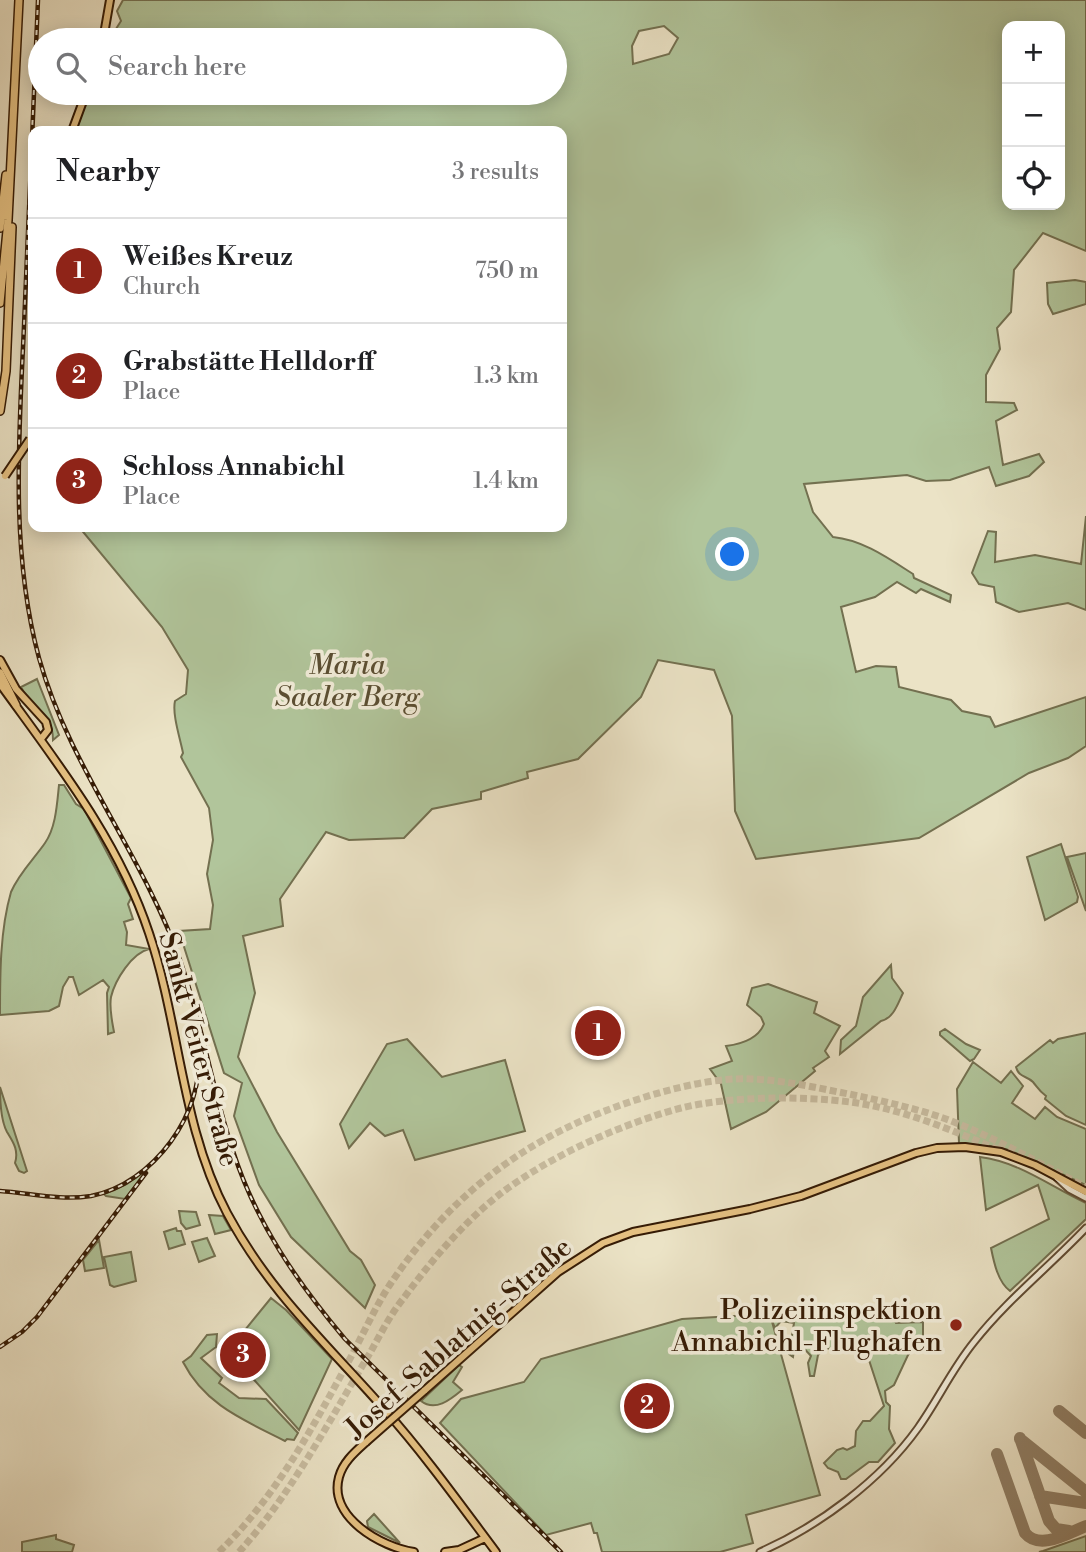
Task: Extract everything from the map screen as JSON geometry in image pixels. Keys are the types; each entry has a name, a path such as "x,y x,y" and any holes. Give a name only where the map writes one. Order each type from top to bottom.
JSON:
{"highway":[{"path":"0,303 8,220 19,0"},
{"path":"0,228 12,148"},
{"path":"0,411 6,371 12,240 12,227 8,220"},
{"path":"0,673 16,705"}],"main road":[{"path":"105,28 110,0"},
{"path":"74,126 82,105"},
{"path":"0,484 28,443"},
{"path":"0,660 16,690 46,722 48,730 41,739"},
{"name":"Sankt Veiter Straße","path":"0,684 41,739 105,836 126,875 143,915 159,965 199,1144 226,1210 246,1247 287,1305 388,1413 496,1552"},
{"name":"Josef-Sablatnig-Straße","path":"414,1552 376,1539 351,1518 341,1503 338,1488 339,1476 347,1461 558,1272 593,1249 621,1236 648,1228 750,1209 801,1196 916,1153 937,1148 984,1148 1018,1157 1086,1192"},
{"path":"445,1552 459,1550 485,1538"}],"street":[{"path":"1055,1175 1069,1189 1086,1198"},
{"path":"760,1552 796,1534 838,1506 886,1465 917,1430 958,1364 990,1323 1085,1229"}],"green space":[{"name":"Maria Saaler Berg","path":"123,0 1086,0 1086,251 1043,233 1014,270 1011,312 997,328 1000,349 986,375 986,402 1014,403 1017,410 996,421 1003,465 1039,454 1044,462 1029,476 996,486 989,467 950,480 926,481 907,475 804,484 813,512 833,537 855,542 875,551 913,574 914,578 951,595 950,602 921,589 916,593 897,582 875,597 841,607 856,672 876,666 896,667 899,687 951,700 962,711 990,717 995,727 1086,697 1086,746 1068,758 1029,773 919,838 756,859 735,811 732,716 714,670 658,660 641,697 578,759 527,772 528,778 481,792 481,799 432,809 404,838 349,840 326,832 280,899 283,926 243,936 255,993 238,1057 277,1132 350,1251 361,1260 375,1285 365,1308 291,1237 259,1185 234,1116 242,1083 224,1073 179,931 210,929 213,905 207,874 213,840 209,808 181,757 183,753 175,712 175,701 186,694 188,670 162,627 83,532 567,532 567,126 78,126 85,105 567,105 567,28 117,28 121,21 117,11","holes":["664,26 678,38 669,54 633,64 632,46 639,31"]},
{"path":"1075,280 1086,282 1086,304 1053,314 1048,304 1047,283"},
{"path":"1086,516 1086,610 1068,603 1019,612 996,602 994,587 979,584 972,573 988,531 996,532 995,562 1035,555 1081,564"},
{"path":"37,679 59,735 53,740 46,717 21,687"},
{"path":"59,785 64,785 76,804 84,809 131,898 128,904 133,919 124,922 127,932 126,945 149,949 131,961 116,983 110,1001 114,1032 108,1034 109,987 103,980 79,995 73,977 69,977 63,987 59,1006 49,1011 0,1015 7,907 14,885 52,830"},
{"path":"1061,844 1078,897 1077,902 1045,920 1027,857"},
{"path":"1086,853 1086,911 1067,857"},
{"path":"891,965 892,978 903,993 895,1010 840,1054 841,1040 856,1026 863,997"},
{"path":"768,984 817,1002 814,1013 840,1026 825,1051 829,1057 813,1068 815,1071 766,1112 731,1129 721,1084 710,1069 732,1061 726,1046 748,1040 761,1029 764,1024 761,1017 747,1005 752,988"},
{"path":"945,1029 980,1050 974,1059 970,1061 940,1035"},
{"path":"1086,1033 1086,1125 1066,1116 1045,1099 1046,1096 1033,1082 1019,1073 1016,1067 1050,1040 1053,1043 1058,1039"},
{"path":"407,1039 442,1077 505,1060 525,1131 415,1160 403,1130 385,1136 370,1123 349,1148 340,1124 387,1044"},
{"path":"973,1062 1001,1083 1011,1071 1023,1086 1012,1103 1035,1119 1045,1107 1057,1117 1086,1129 1086,1185 1009,1150 959,1143 957,1089"},
{"path":"0,1087 27,1171 24,1173 19,1171 15,1163 15,1146 3,1122"},
{"path":"980,1157 1009,1164 1086,1203 1086,1219 1010,1291 995,1266 991,1248 1049,1219 1038,1185 986,1210"},
{"path":"149,1167 125,1199 104,1194 127,1184"},
{"path":"179,1211 196,1212 200,1225 186,1229 181,1223"},
{"path":"209,1215 223,1216 231,1230 215,1234"},
{"path":"176,1228 181,1231 185,1244 169,1249 164,1232"},
{"path":"207,1238 215,1256 199,1262 192,1242"},
{"path":"99,1240 104,1268 85,1271 83,1260"},
{"path":"131,1252 136,1281 114,1287 110,1285 104,1257"},
{"path":"271,1298 286,1310 332,1359 299,1430 247,1372 258,1359 236,1341"},
{"path":"775,1311 798,1316 893,1317 896,1323 923,1322 923,1337 908,1355 894,1385 885,1391 886,1402 890,1406 889,1429 895,1443 878,1462 869,1462 846,1479 841,1479 838,1472 824,1463 837,1450 847,1450 855,1446 856,1431 863,1421 870,1421 884,1406 867,1354 825,1348 818,1355 814,1376 810,1376 808,1363 811,1356 801,1345 794,1350 793,1357 789,1354 794,1323 781,1321 775,1328 771,1318 820,1495 746,1515 753,1543 720,1552 602,1552 591,1523 546,1535 440,1423 461,1399 524,1382 541,1359 682,1319 770,1314"},
{"path":"217,1334 216,1347 201,1358 222,1378 219,1383 239,1398 266,1399 298,1433 294,1440 285,1441 227,1410 202,1390 192,1377 183,1362 207,1335"},
{"path":"459,1365 462,1367 453,1382 462,1390 437,1405 421,1401"},
{"path":"374,1514 400,1543 368,1527 367,1521"},
{"path":"56,1535 56,1539 74,1545 72,1552 22,1552 22,1542"},
{"path":"1086,1536 1086,1552 1039,1552 1043,1551"}],"taxiway":[{"path":"1059,1411 1086,1433"},
{"path":"1020,1438 1049,1521 1056,1529 1069,1531"},
{"path":"1020,1439 1086,1492"},
{"path":"997,1454 1025,1533 1031,1538 1046,1541 1086,1526"},
{"path":"1040,1496 1086,1503"}],"tunnel":[{"path":"219,1552 277,1484 323,1407 374,1311 413,1252 440,1221 498,1169 565,1128 602,1112 654,1094 710,1081 751,1079 788,1083 886,1102 946,1119 1000,1142 1086,1187"},
{"path":"239,1552 293,1481 389,1318 425,1271 460,1230 486,1205 563,1154 634,1123 681,1108 721,1101 766,1098 831,1100 870,1105 927,1121 1001,1151"}],"railway":[{"path":"37,28 38,0"},
{"path":"32,126 33,105"},
{"path":"28,227 20,409 20,535 30,618 39,658 68,736 165,921 188,983 219,1104 242,1177 280,1251 310,1296 345,1339 561,1552"},
{"path":"0,1191 56,1197 91,1196 114,1189 135,1177 171,1142 184,1120 198,1073 198,1049"},
{"path":"0,1347 22,1332 37,1317 146,1173"}],"place":[{"name":"Weißes Kreuz","path":"598,1033"},
{"name":"Polizeiinspektion Annabichl-Flughafen","path":"956,1325"},
{"name":"Schloss Annabichl","path":"243,1355"},
{"name":"Grabstätte Helldorff","path":"647,1406"}]}
